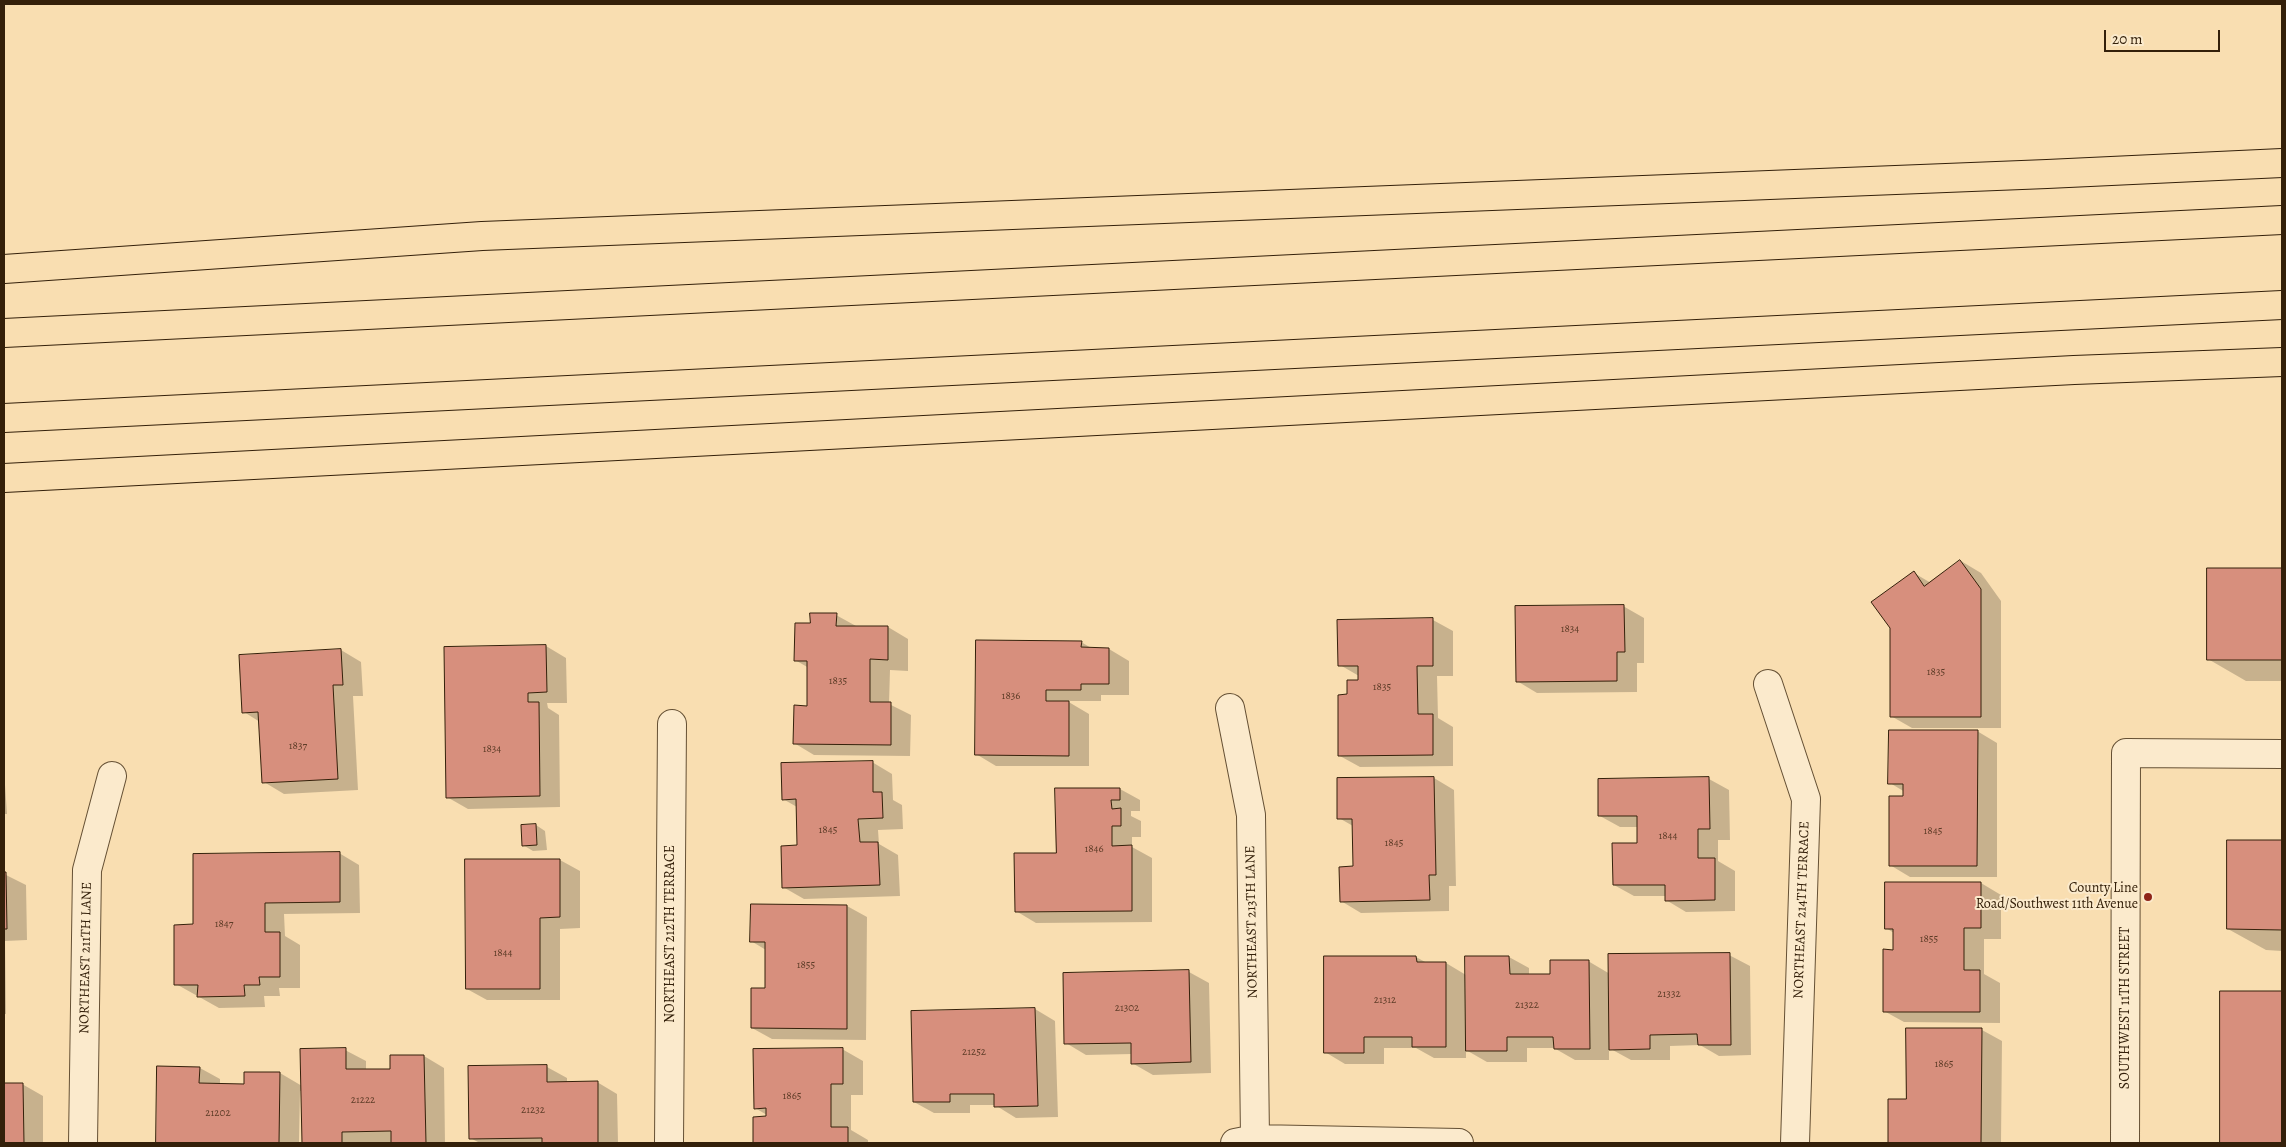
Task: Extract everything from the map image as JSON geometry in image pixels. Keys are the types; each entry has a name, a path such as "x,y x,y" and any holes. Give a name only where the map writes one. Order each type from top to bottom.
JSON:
{"highway":[{"path":"8,268 482,236 2027,175 2282,163"},
{"path":"4,333 2282,220"},
{"path":"4,418 2282,305"},
{"path":"4,478 2044,372 2282,362"}],"street":[{"name":"NORTHEAST 214TH TERRACE","path":"1768,684 1806,799 1795,1143"},
{"name":"NORTHEAST 213TH LANE","path":"1230,708 1251,815 1245,1141"},
{"name":"NORTHEAST 212TH TERRACE","path":"669,1143 672,724"},
{"name":"SOUTHWEST 11TH STREET","path":"2126,1143 2126,753 2282,754"},
{"name":"NORTHEAST 211TH LANE","path":"83,1143 87,870 112,776"},
{"path":"1245,1141 1458,1143"}],"building":[{"path":"1960,560 1981,589 1981,717 1890,717 1890,628 1871,602 1914,571 1924,586"},
{"path":"2207,568 2282,568 2282,660 2207,660"},
{"path":"1624,605 1625,652 1617,652 1617,681 1516,682 1515,606"},
{"path":"810,613 837,613 836,626 888,626 888,660 870,659 870,702 891,702 891,745 793,744 794,705 807,706 807,661 794,661 795,623 810,623"},
{"path":"1433,618 1433,666 1417,666 1418,714 1433,714 1433,755 1338,756 1338,695 1347,694 1347,680 1358,680 1358,666 1338,666 1337,620"},
{"path":"976,640 1082,641 1081,647 1109,648 1109,684 1081,684 1081,690 1046,690 1046,701 1069,701 1069,756 975,755"},
{"path":"546,645 547,692 528,693 528,702 539,702 540,796 446,798 444,647"},
{"path":"341,649 343,685 333,685 338,779 262,783 258,712 242,713 239,655"},
{"path":"1889,730 1978,730 1977,866 1889,866 1889,796 1903,796 1903,784 1888,784"},
{"path":"873,761 873,792 882,792 883,818 858,819 860,842 878,842 880,885 782,888 781,846 797,845 796,799 782,800 781,763"},
{"path":"1434,777 1436,875 1429,875 1430,900 1340,902 1339,867 1353,866 1352,819 1337,819 1337,778"},
{"path":"1709,777 1710,829 1698,829 1698,858 1715,858 1715,900 1665,901 1665,885 1613,885 1612,843 1637,843 1637,816 1598,816 1598,779"},
{"path":"1055,788 1120,788 1120,800 1111,800 1112,809 1121,808 1121,826 1112,826 1112,846 1132,845 1132,911 1015,912 1014,853 1056,853"},
{"path":"536,824 537,845 522,846 521,825"},
{"path":"2227,840 2282,840 2282,930 2227,929"},
{"path":"340,852 340,902 265,903 265,932 280,932 280,977 259,977 260,985 244,985 245,996 197,997 198,985 174,985 174,925 193,924 193,854"},
{"path":"465,859 560,859 560,917 540,918 540,989 466,989"},
{"path":"4,872 6,872 7,929 4,929"},
{"path":"1885,882 1981,882 1981,928 1964,928 1964,970 1980,970 1980,1012 1883,1012 1883,949 1893,950 1893,929 1885,929"},
{"path":"751,904 847,905 847,1029 751,1028 751,988 765,988 765,942 750,942"},
{"path":"1730,953 1731,1045 1698,1045 1697,1034 1650,1035 1650,1049 1609,1050 1608,954"},
{"path":"1324,956 1416,956 1417,962 1446,962 1446,1047 1412,1047 1412,1037 1364,1037 1364,1053 1324,1053"},
{"path":"1465,956 1509,956 1510,974 1550,974 1550,960 1589,960 1590,1049 1554,1049 1553,1037 1507,1037 1507,1051 1466,1051"},
{"path":"1189,970 1191,1062 1131,1064 1131,1043 1064,1044 1063,973"},
{"path":"2220,991 2282,991 2282,1143 2220,1143"},
{"path":"1035,1008 1038,1106 994,1107 994,1094 950,1094 950,1102 913,1102 911,1011"},
{"path":"1906,1028 1982,1028 1981,1143 1888,1143 1888,1099 1906,1099"},
{"path":"346,1048 346,1069 390,1069 390,1055 424,1055 426,1143 391,1143 391,1131 342,1132 342,1143 302,1143 300,1049"},
{"path":"843,1048 843,1084 831,1084 831,1127 848,1127 848,1143 753,1143 753,1117 766,1116 766,1108 754,1109 753,1049"},
{"path":"547,1065 547,1082 598,1081 598,1143 542,1143 542,1138 469,1139 468,1066"},
{"path":"157,1066 200,1067 199,1083 244,1084 244,1072 280,1072 279,1143 156,1143"},
{"path":"4,1083 23,1083 24,1143 4,1143"}],"place":[{"name":"County Line Road/Southwest 11th Avenue","path":"2148,897"}]}
